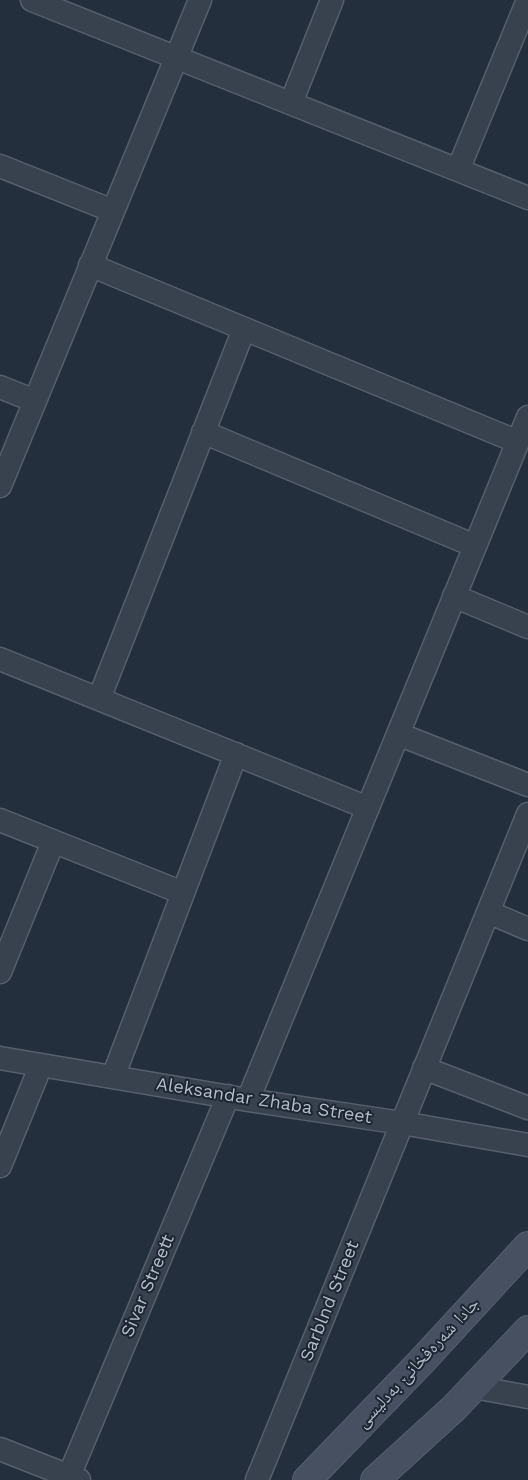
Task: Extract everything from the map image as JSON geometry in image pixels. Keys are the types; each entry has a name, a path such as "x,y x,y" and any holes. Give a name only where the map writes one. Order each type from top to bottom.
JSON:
{"main road":[{"name":"جادا شەرەفخانێ بەدلیسی","path":"307,1480 421,1362 528,1246"},
{"path":"381,1478 454,1408 528,1330"}],"street":[{"path":"32,0 528,198"},
{"path":"0,486 200,0"},
{"path":"291,102 332,0"},
{"path":"458,170 528,0"},
{"path":"0,166 112,211"},
{"path":"90,265 518,442"},
{"path":"99,699 244,329"},
{"path":"0,387 35,401"},
{"name":"Sivar Streett","path":"74,1478 238,1098 368,808 528,417"},
{"path":"203,432 475,546"},
{"path":"454,596 528,627"},
{"path":"0,659 368,808"},
{"path":"398,734 528,785"},
{"path":"113,1077 236,754"},
{"name":"Sarblnd Street","path":"257,1480 528,814"},
{"path":"0,820 183,893"},
{"path":"0,972 53,842"},
{"path":"488,912 528,929"},
{"name":"Aleksandar Zhaba Street","path":"0,1058 528,1145"},
{"path":"0,1166 41,1065"},
{"path":"424,1068 528,1108"},
{"path":"474,1387 528,1397"},
{"path":"0,1449 74,1478"}]}
